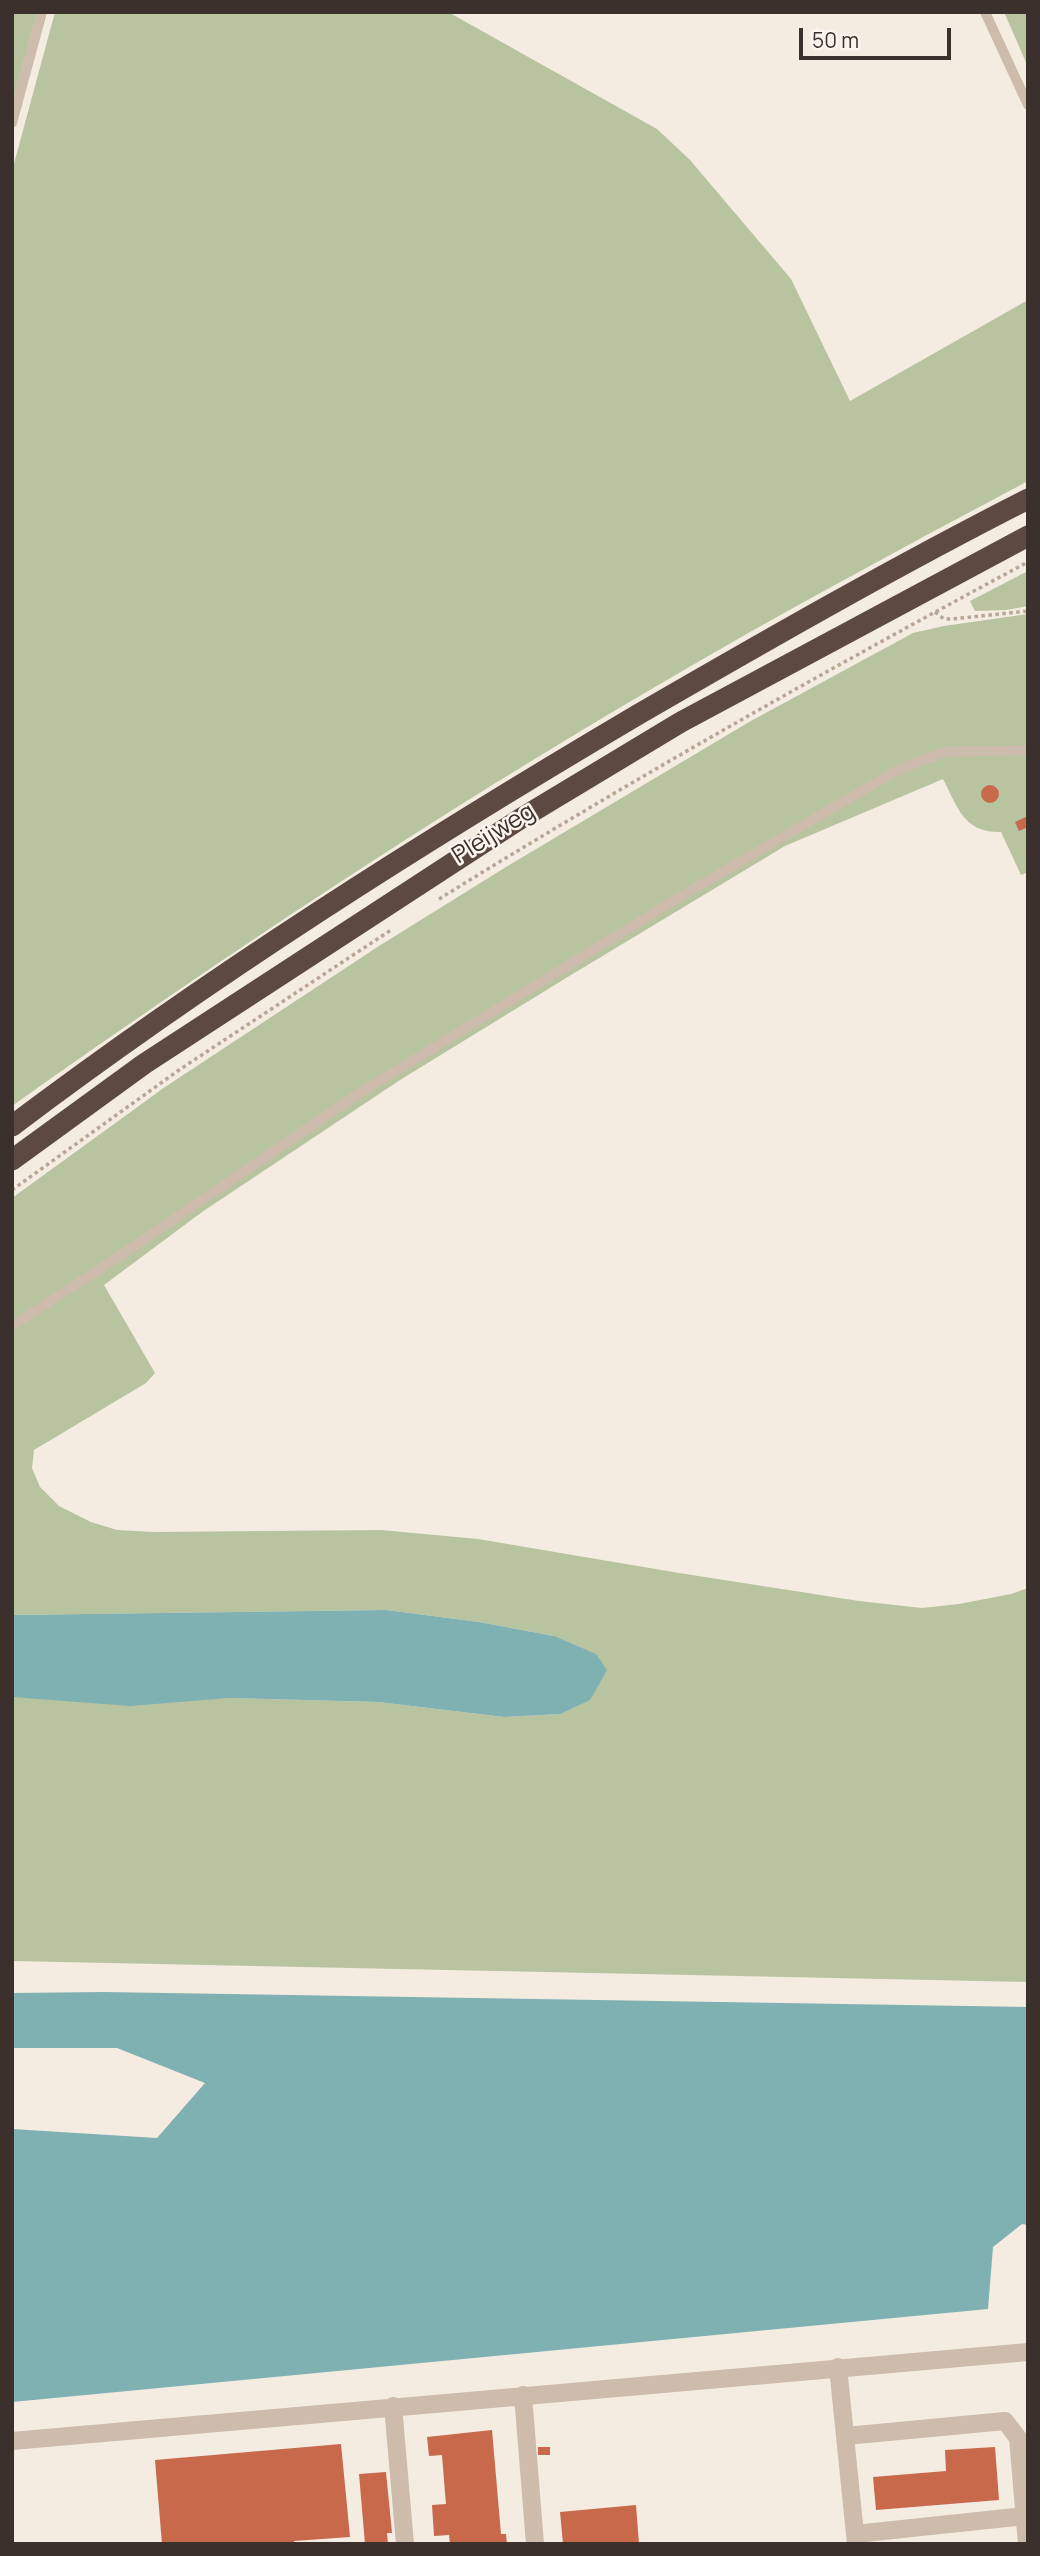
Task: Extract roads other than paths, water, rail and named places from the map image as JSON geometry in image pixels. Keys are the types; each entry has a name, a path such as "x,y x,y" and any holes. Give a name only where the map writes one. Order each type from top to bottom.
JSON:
{"highway":[{"name":"Pleijweg","path":"12,1126 83,1073 295,927 517,786 746,652 1028,499"},
{"name":"Pleijweg","path":"12,1160 144,1064 520,819 681,722 1028,536"}],"street":[{"path":"12,2441 1028,2352"},
{"path":"838,2367 855,2539 1025,2516"},
{"path":"523,2395 535,2544"},
{"path":"393,2406 405,2544"},
{"path":"846,2436 1005,2421 1018,2438 1027,2544"}],"lane":[{"path":"12,123 43,12"},
{"path":"985,12 1028,105"},
{"path":"12,1325 121,1255 358,1094 683,895 896,771 944,752 1028,750"}],"water":[{"path":"386,1610 479,1622 554,1636 596,1654 607,1670 590,1700 560,1714 504,1717 378,1702 229,1698 130,1706 12,1697 12,1615"},
{"path":"104,1992 1028,2007 1028,2225 1022,2224 993,2247 988,2309 12,2402 12,2129 157,2138 205,2083 117,2048 12,2048 12,1993"}]}
